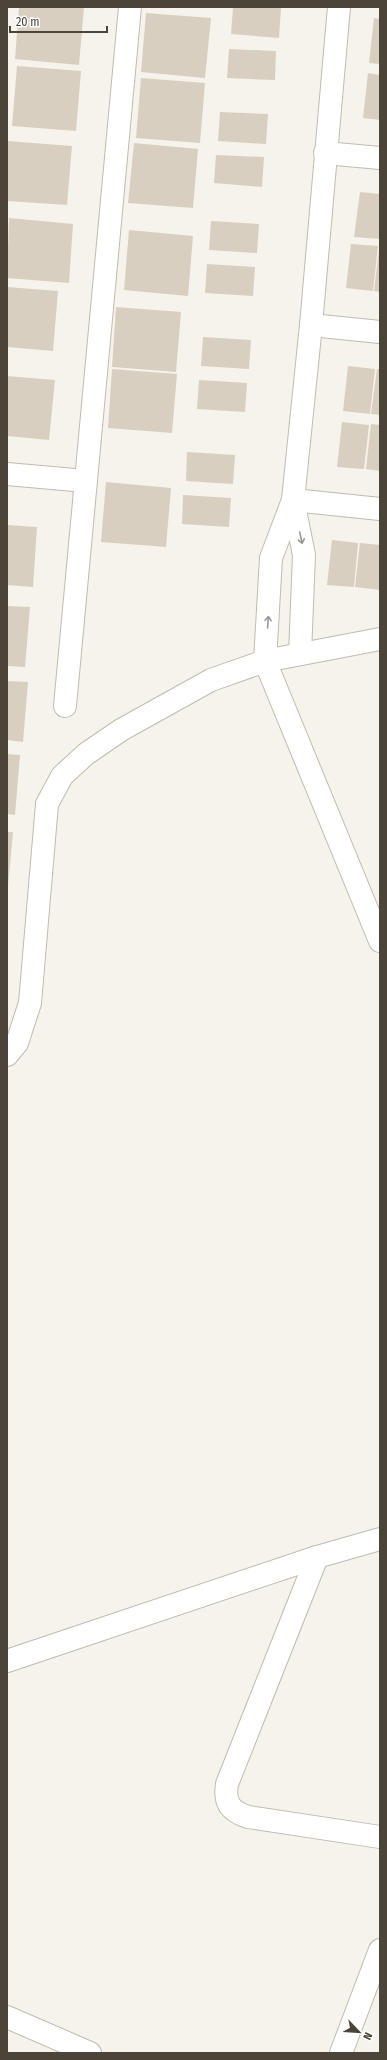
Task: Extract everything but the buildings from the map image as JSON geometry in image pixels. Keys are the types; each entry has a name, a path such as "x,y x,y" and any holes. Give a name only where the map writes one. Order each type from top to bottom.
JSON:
{"street":[{"path":"64,706 130,7"},
{"path":"339,7 311,325 293,500 271,558 265,661 380,941"},
{"path":"326,153 380,158"},
{"path":"311,325 380,332"},
{"path":"7,474 86,481"},
{"path":"293,500 380,509"},
{"path":"293,500 304,555 300,654"},
{"path":"7,1055 17,1044 30,1003 47,804 62,776 86,754 121,730 211,680 265,661 380,639"},
{"path":"7,1661 317,1557 380,1539"},
{"path":"317,1557 227,1784 226,1801 229,1807 248,1817 380,1837"},
{"path":"341,2053 380,1950"},
{"path":"7,2017 90,2053"}]}
